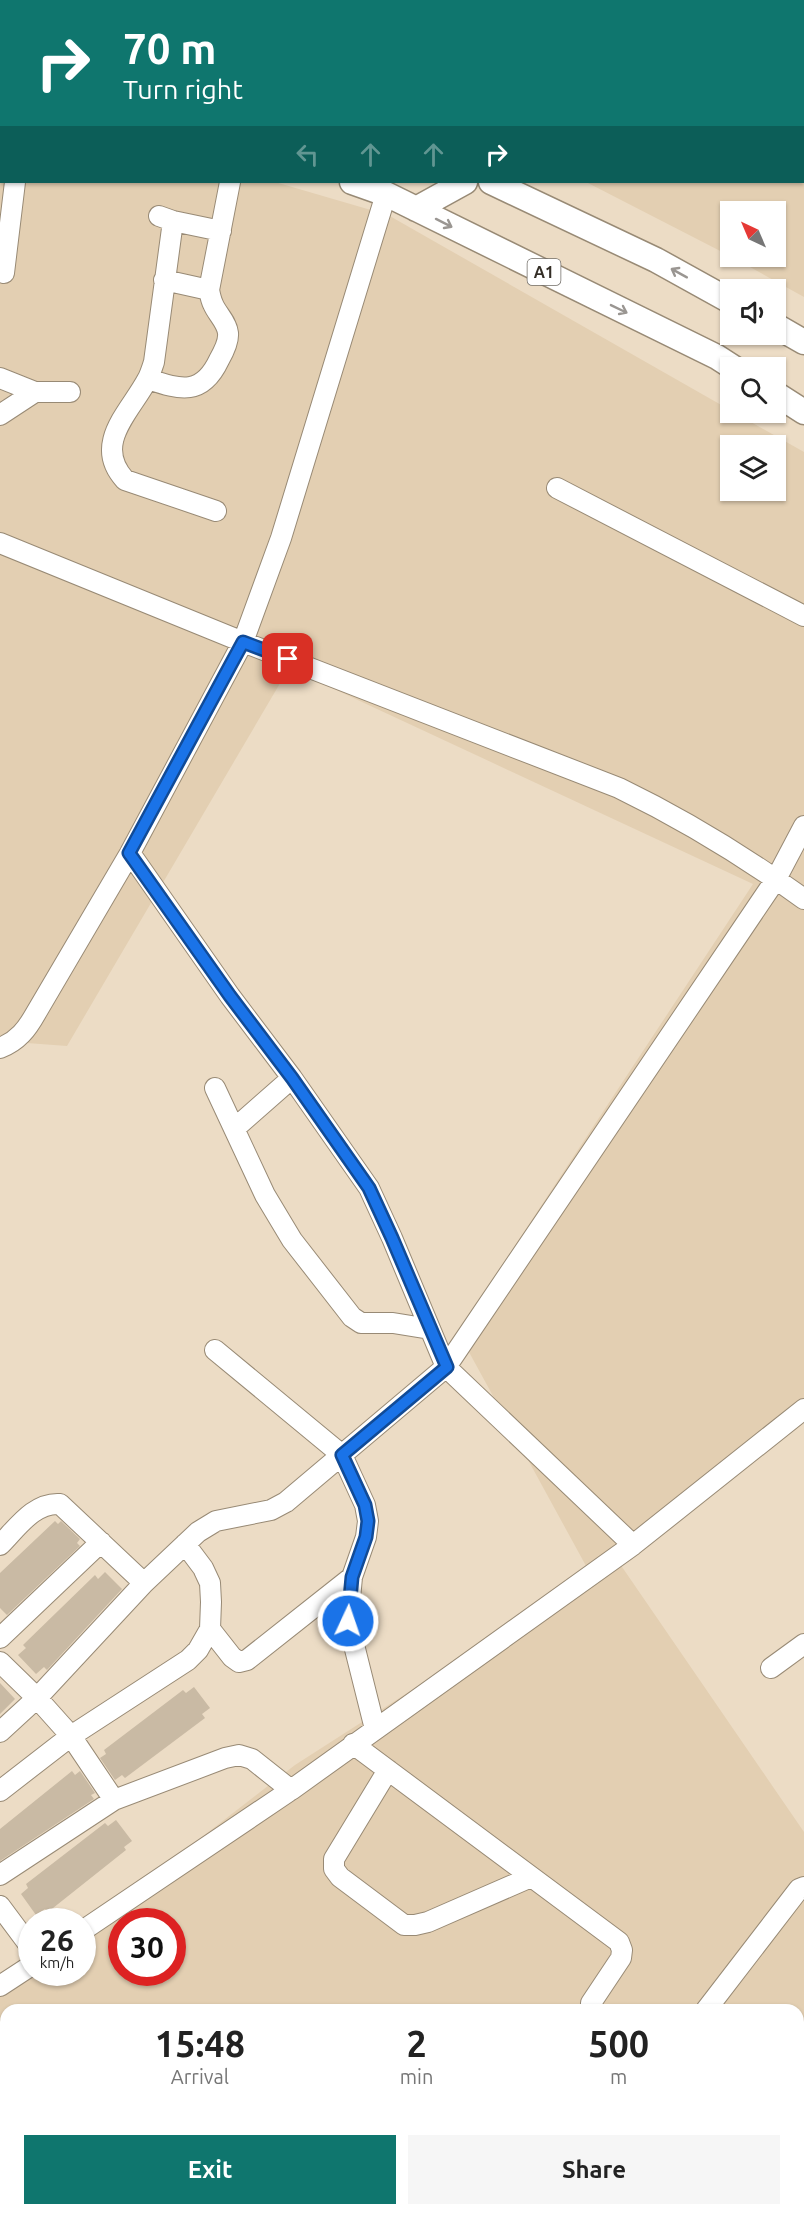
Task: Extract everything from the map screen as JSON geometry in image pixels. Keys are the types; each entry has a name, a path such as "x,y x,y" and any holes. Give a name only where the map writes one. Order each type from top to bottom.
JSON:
{"main road":[{"name":"A1","path":"355,183 386,194 720,359"},
{"path":"416,209 463,183"},
{"path":"493,183 656,260 720,295"},
{"path":"786,331 803,340"},
{"path":"786,400 804,412"}],"street":[{"path":"4,273 15,183"},
{"path":"148,379 172,387 200,386 213,374 224,352 228,333 208,290 230,183"},
{"path":"0,1048 16,1040 26,1029 129,853 243,642 281,538 386,194"},
{"path":"216,511 125,480 117,471 112,459 113,439 121,418 148,379 154,362 164,280 166,218 221,231"},
{"path":"164,280 208,290"},
{"path":"0,378 35,392 70,392"},
{"path":"0,415 35,392"},
{"path":"557,488 804,616"},
{"path":"0,543 243,642 619,788 647,801 776,879 804,899"},
{"path":"0,1732 37,1698 144,1583 198,1532 216,1521 271,1510 279,1506 447,1367 776,879 804,826"},
{"path":"129,853 369,1188 447,1367 633,1545"},
{"path":"234,1129 292,1078"},
{"path":"214,1088 265,1195 292,1240 352,1317 361,1323 393,1323 430,1329"},
{"path":"215,1350 342,1455 365,1505 368,1521 366,1537 352,1577 348,1621 375,1729"},
{"path":"96,1921 291,1790 633,1545 804,1409"},
{"path":"0,1545 38,1507 48,1503 60,1504 144,1583"},
{"path":"0,1638 101,1542"},
{"path":"0,1791 71,1736 188,1660 198,1650 210,1629 210,1583 203,1568 185,1544"},
{"path":"210,1629 232,1657 239,1662 248,1660 352,1577"},
{"path":"771,1668 804,1644"},
{"path":"0,1662 71,1736 114,1800"},
{"path":"353,1744 619,1942 622,1950 621,1959 591,2002"},
{"path":"0,1875 114,1800 225,1758 239,1755 252,1759 291,1790"},
{"path":"388,1770 334,1859 334,1869 340,1878 404,1924 415,1925 428,1922 531,1877"},
{"path":"711,2004 799,1889 804,1887"},
{"path":"0,1906 18,1930"},
{"path":"0,1986 18,1974"}],"shaded area":[{"path":"0,183 278,183 388,215 720,404 720,423 753,423 774,435 720,435 720,501 786,501 786,442 804,452 804,1421 620,1564 804,1832 804,2004 0,2004 0,1993 18,1981 18,1986 96,1986 96,1919 108,1910 108,1986 186,1986 186,1908 110,1908 295,1765 591,1575 458,1332 753,884 289,668 67,1046 0,1041"},
{"path":"588,183 804,183 804,297 786,287 786,279 772,279 750,267 786,267 786,201 720,201 720,251"}],"building":[{"path":"55,1521 58,1524 61,1521 80,1539 77,1543 80,1546 7,1615 0,1608 0,1573"},
{"path":"105,1572 122,1589 47,1670 44,1667 36,1674 18,1655 26,1648 23,1645 95,1575 98,1579"},
{"path":"0,1683 15,1699 0,1714"},
{"path":"194,1687 210,1708 202,1714 205,1718 125,1778 122,1775 115,1780 100,1758 106,1754 104,1750 183,1690 186,1693"},
{"path":"72,1771 75,1775 80,1771 95,1793 91,1795 94,1799 0,1861 0,1829"},
{"path":"116,1820 132,1841 124,1847 126,1850 53,1908 31,1908 21,1894 28,1888 26,1884 105,1823 108,1826"}],"route":[{"path":"288,659 243,642 129,853 369,1188 447,1367 342,1455 365,1505 368,1521 366,1537 352,1577 348,1621"}]}
